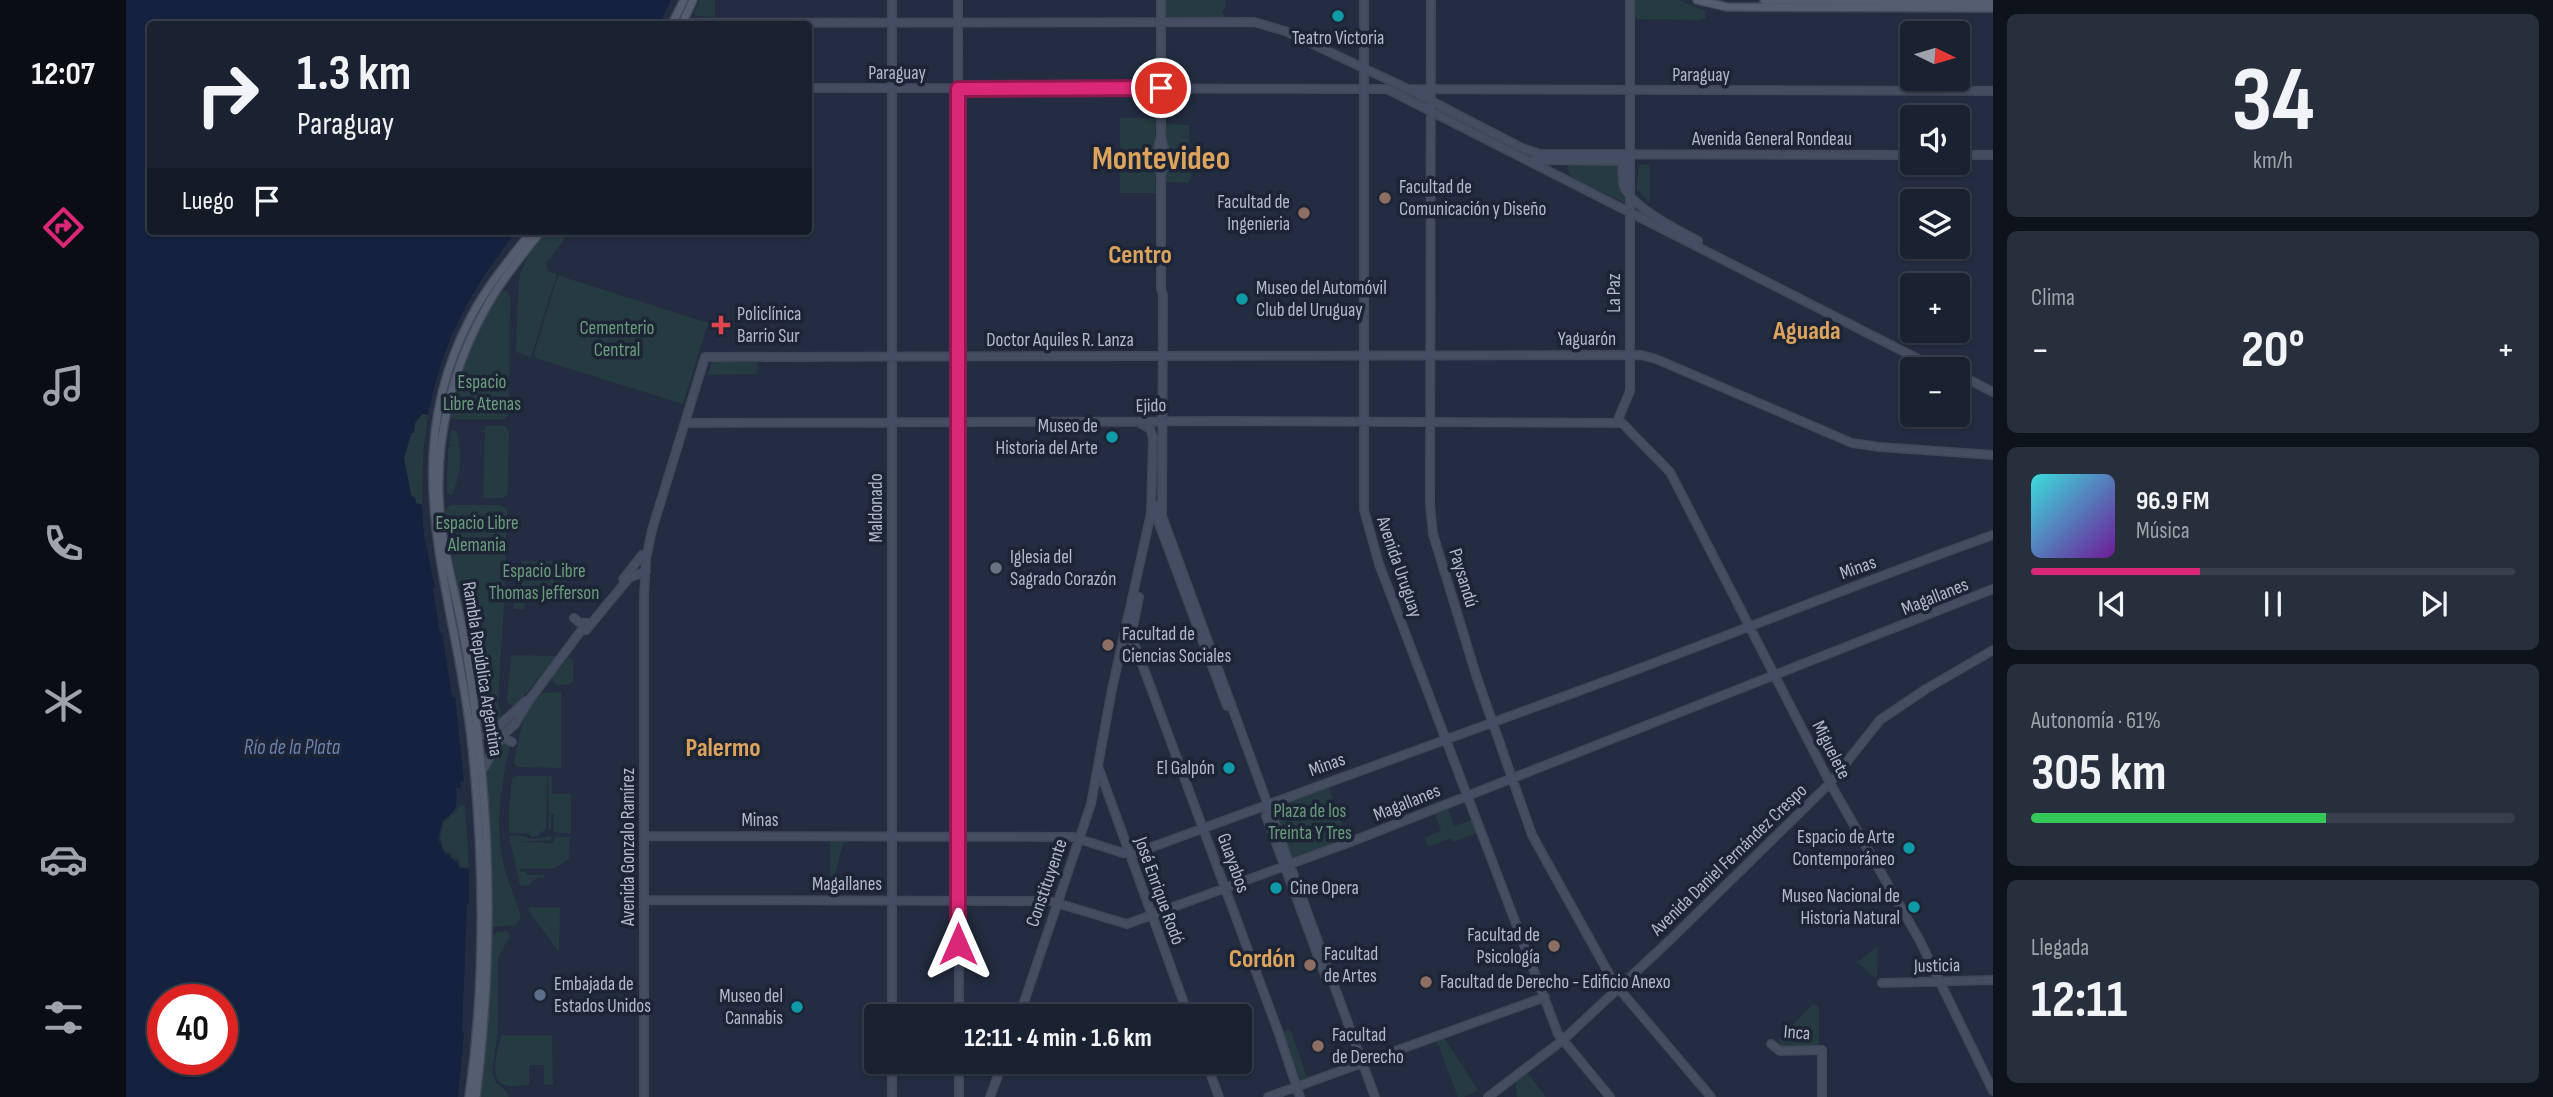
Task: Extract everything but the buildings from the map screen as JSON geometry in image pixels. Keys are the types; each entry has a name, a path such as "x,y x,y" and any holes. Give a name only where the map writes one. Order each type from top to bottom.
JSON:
{"main road":[{"path":"674,21 684,0"},
{"path":"684,21 693,0"},
{"path":"1697,0 1727,7 1993,1"},
{"path":"1764,0 1993,8"},
{"name":"Rambla República Argentina","path":"477,1097 485,1002 488,919 482,771 434,524 434,437 444,384 463,333 489,286 529,235"},
{"name":"Rambla República Argentina","path":"469,1097 478,1000 481,919 479,832 475,738 467,654 441,524 439,487 442,437 454,381 470,338 495,292 538,235"}],"street":[{"name":"Maldonado","path":"892,0 892,1004"},
{"path":"958,0 959,1004"},
{"path":"1161,0 1161,136 1166,156 1161,176 1163,526"},
{"name":"Avenida Uruguay","path":"1364,0 1364,510 1379,564 1558,1034 1610,1097"},
{"name":"Paysandú","path":"1431,0 1430,505 1433,534 1492,722 1534,839 1618,989 1647,1019 1711,1097"},
{"name":"La Paz","path":"1617,422 1630,391 1630,0"},
{"path":"812,23 1254,23 1284,32 1408,89 1431,106 1526,159 1914,357"},
{"name":"Paraguay","path":"812,88 1363,88 1393,90 1431,106"},
{"name":"Paraguay","path":"1408,89 1993,91"},
{"path":"1431,106 1532,152 1619,158"},
{"name":"Avenida General Rondeau","path":"1526,159 1551,161 1631,156 1900,155"},
{"path":"1970,155 1993,155"},
{"name":"La Paz","path":"1619,158 1623,184 1630,195"},
{"path":"1630,195 1657,218 1705,245 1924,357"},
{"name":"Yaguarón","path":"1160,356 1630,355 1656,359 1849,442 1880,447 1993,455"},
{"name":"Doctor Aquiles R. Lanza","path":"705,357 1160,356"},
{"name":"Avenida Gonzalo Ramírez","path":"644,1097 645,572 652,530 705,357"},
{"path":"1970,383 1993,395"},
{"path":"1139,422 1153,433 1158,445"},
{"path":"1161,422 1157,509 1372,1097"},
{"name":"Ejido","path":"685,423 1617,422"},
{"name":"Miguelete","path":"1617,422 1626,426 1670,472 1830,783 1941,981 1993,1091"},
{"name":"Constituyente","path":"1023,1004 1091,804 1112,689 1143,554 1152,497 1153,433"},
{"path":"1153,454 1158,445"},
{"name":"Guayabos","path":"1163,526 1151,535 1132,641 1299,1086 1300,1097"},
{"name":"Avenida Gonzalo Ramírez","path":"645,572 642,555 652,530"},
{"name":"Minas","path":"644,836 1079,838 1128,854 1578,692 1993,535"},
{"path":"615,593 642,555"},
{"path":"482,771 501,737 515,724 530,699 615,593 631,576 645,572"},
{"name":"Magallanes","path":"644,900 1058,902 1127,924 1287,866 1993,590"},
{"path":"575,618 580,623 589,625"},
{"name":"Avenida Daniel Fernández Crespo","path":"1488,1097 1563,1040 1618,989 1830,783 1880,720 1926,689 1993,650"},
{"path":"475,738 492,732 530,699"},
{"path":"501,737 512,742"},
{"name":"Constituyente","path":"1099,758 1100,776"},
{"name":"José Enrique Rodó","path":"1100,776 1184,1004"},
{"path":"1821,792 1837,796"},
{"name":"Justicia","path":"1882,983 1993,980"},
{"path":"1268,1097 1545,997"},
{"name":"Inca","path":"1771,1044 1780,1051 1822,1050 1822,1097"},
{"path":"892,1074 892,1097"},
{"path":"959,1074 959,1097"},
{"path":"990,1097 999,1074"},
{"path":"1210,1074 1219,1097"}],"green space":[{"path":"700,0 715,0 715,17 696,16 694,13"},
{"path":"1166,0 1226,0 1226,7 1222,12 1226,18 1168,19 1165,15"},
{"path":"1633,0 1679,0 1705,11 1706,17 1701,20 1636,19"},
{"path":"1120,118 1156,118 1156,193 1120,193"},
{"path":"1166,124 1189,125 1191,179 1188,183 1166,182"},
{"path":"1569,163 1618,163 1620,186 1627,204 1573,178 1568,170"},
{"path":"1639,165 1650,165 1650,203 1637,189"},
{"path":"544,235 567,235 546,264 547,271 557,274 531,357 516,352 520,274 528,256"},
{"name":"Cementerio Central","path":"560,276 708,323 683,404 535,358 557,278"},
{"name":"Espacio Libre Atenas","path":"503,291 507,291 510,297 509,415 504,419 454,419 451,417 451,411 470,348 493,303"},
{"path":"712,362 757,362 757,374 707,375"},
{"path":"422,414 428,415 423,454 422,505 416,503 411,495 404,458 416,422"},
{"path":"485,426 505,426 509,431 508,494 503,498 483,498 485,432 479,431 485,430"},
{"path":"456,430 460,463 452,495 447,493 448,448 451,446 451,431"},
{"name":"Espacio Libre Alemania","path":"451,505 500,505 507,509 498,701 501,717 485,730 482,728 445,510"},
{"name":"Espacio Libre Thomas Jefferson","path":"521,561 566,561 566,603 525,602 524,609 514,609 514,594 521,594"},
{"path":"511,655 556,656 517,705 513,706 507,700"},
{"path":"569,657 573,661 573,682 556,685 552,680 553,676"},
{"path":"561,692 561,768 517,767 514,762 528,709 541,693"},
{"path":"503,740 510,746 502,791 499,836 506,873 521,918 516,925 493,927 487,775 492,755"},
{"path":"547,776 546,830 539,833 539,836 509,833 512,778"},
{"path":"548,776 552,776 552,794 571,794 571,834 554,832 554,814 551,814 549,829"},
{"name":"Plaza de los Treinta Y Tres","path":"1327,784 1348,839 1292,861 1271,805"},
{"path":"465,805 469,868 461,867 458,859 444,851 440,838 444,821 455,813 459,806"},
{"path":"1448,809 1454,826 1472,820 1477,833 1453,842 1451,838 1428,847 1425,838 1441,831 1435,814"},
{"path":"509,836 533,839 552,836 551,840 519,842 553,843 555,837 570,837 569,859 553,869 520,869 519,871 528,875 544,875 545,878 540,877 530,885 520,886"},
{"path":"830,839 844,841 834,877 830,880"},
{"path":"529,907 560,907 559,952 528,910"},
{"path":"507,931 510,936 498,958 498,1030 492,1072 496,1083 509,1097 481,1097 489,1014 492,936 497,932"},
{"path":"1878,946 1877,976 1875,978 1857,962"},
{"path":"1812,1005 1819,1008 1819,1046 1780,1048 1779,1039"},
{"path":"1290,1029 1307,1077 1300,1080 1283,1032"},
{"path":"501,1035 552,1035 553,1085 544,1085 544,1065 529,1065 529,1085 507,1086 500,1082 495,1070"},
{"path":"1443,1036 1478,1090 1464,1097 1458,1097 1436,1039"},
{"path":"1527,1074 1546,1097 1517,1097 1515,1083"}],"water":[{"name":"Río de la Plata","path":"126,0 671,0 660,21 147,21 147,235 514,235 485,274 450,339 428,415 422,414 415,423 404,458 411,495 416,503 422,505 424,535 435,587 433,589 440,633 452,697 455,697 464,781 460,782 461,788 456,788 455,808 442,821 438,839 445,854 457,862 459,868 469,869 464,1033 458,1097 126,1097"}],"place":[{"name":"Teatro Victoria","path":"1338,16"},
{"name":"Facultad de Comunicación y Diseño","path":"1385,198"},
{"name":"Facultad de Ingenieria","path":"1304,213"},
{"name":"Museo del Automóvil Club del Uruguay","path":"1242,299"},
{"name":"Policlínica Barrio Sur","path":"721,325"},
{"name":"Museo de Historia del Arte","path":"1112,437"},
{"name":"Iglesia del Sagrado Corazón","path":"996,568"},
{"name":"Facultad de Ciencias Sociales","path":"1108,645"},
{"name":"El Galpón","path":"1229,768"},
{"name":"Espacio de Arte Contemporáneo","path":"1909,848"},
{"name":"Cine Opera","path":"1276,888"},
{"name":"Museo Nacional de Historia Natural","path":"1914,907"},
{"name":"Facultad de Psicología","path":"1554,946"},
{"name":"Facultad de Artes","path":"1310,965"},
{"name":"Facultad de Derecho - Edificio Anexo","path":"1426,982"},
{"name":"Embajada de Estados Unidos","path":"540,995"},
{"name":"Museo del Cannabis","path":"797,1007"},
{"name":"Facultad de Derecho","path":"1318,1046"}],"district":[{"name":"Montevideo","path":"1161,159"},
{"name":"Centro","path":"1140,255"},
{"name":"Aguada","path":"1807,331"},
{"name":"Palermo","path":"723,748"},
{"name":"Cordón","path":"1262,959"}],"route":[{"path":"958,944 958,89 1161,88"}]}
